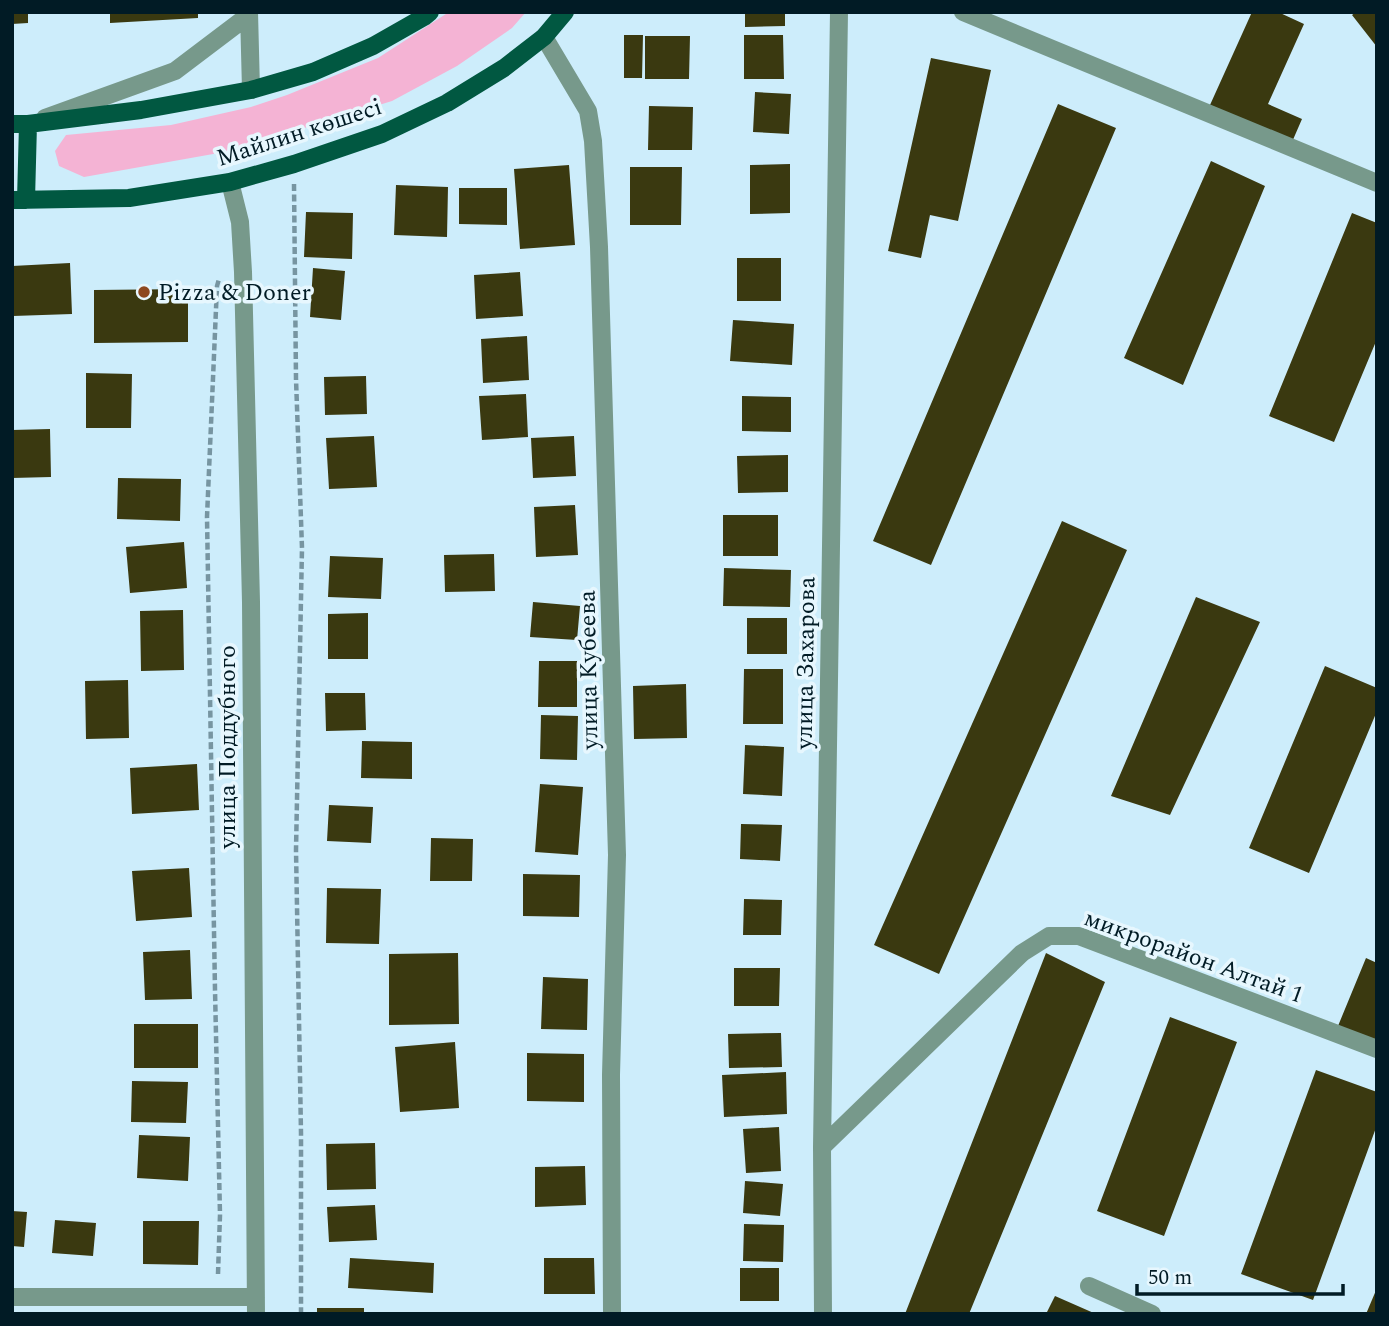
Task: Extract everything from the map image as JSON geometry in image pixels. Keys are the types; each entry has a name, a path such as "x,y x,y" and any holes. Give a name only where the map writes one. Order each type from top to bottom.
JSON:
{"main road":[{"path":"19,200 20,124 141,110 251,90 313,72 373,46 430,12"},
{"name":"Майлин көшесі","path":"19,200 129,198 230,182 294,164 382,134 447,103 504,68 544,37 565,12"}],"street":[{"name":"улица Захарова","path":"823,1314 822,1147 839,12"},
{"path":"963,12 1377,183"},
{"path":"249,13 251,90"},
{"path":"20,124 175,71 249,13"},
{"name":"улица Кубеева","path":"544,37 588,111 593,141 599,233 617,855 611,1074 612,1314"},
{"name":"улица Поддубного","path":"230,182 240,222 251,616 256,1305"},
{"name":"микрорайон Алтай 1","path":"822,1147 1022,954 1049,936 1079,936 1377,1049"},
{"path":"1089,1286 1152,1314"},
{"path":"12,1297 217,1297 256,1305"}],"path":[{"path":"294,164 296,379 302,548 296,850 301,1314"},
{"path":"217,286 207,517 220,1215 217,1297"}],"shaded area":[{"path":"449,12 526,12 512,28 457,66 392,101 230,151 84,177 59,166 55,151 66,135 171,125 251,107 378,58"}],"building":[{"path":"12,12 28,12 28,23 12,24"},
{"path":"110,12 198,12 198,18 110,23"},
{"path":"745,12 785,12 785,26 745,27"},
{"path":"1252,12 1278,12 1304,24 1268,104 1302,119 1292,142 1210,105"},
{"path":"1356,12 1377,12 1377,47 1352,15"},
{"path":"624,35 643,35 642,78 624,78"},
{"path":"744,35 783,35 784,79 744,79"},
{"path":"645,36 690,36 689,79 645,79"},
{"path":"931,58 991,70 958,221 930,215 921,258 888,251"},
{"path":"755,92 791,94 789,134 753,132"},
{"path":"1058,104 1116,128 931,565 873,541"},
{"path":"649,106 693,107 692,150 648,150"},
{"path":"1211,161 1265,186 1183,385 1124,358"},
{"path":"790,164 790,213 750,214 750,165"},
{"path":"569,165 575,245 520,249 514,169"},
{"path":"630,167 682,167 681,225 630,225"},
{"path":"396,185 448,187 447,237 394,235"},
{"path":"459,188 507,188 507,225 459,224"},
{"path":"306,212 353,213 352,259 304,257"},
{"path":"1352,213 1377,223 1377,339 1334,442 1269,416"},
{"path":"737,258 781,258 781,301 737,301"},
{"path":"70,263 72,314 13,316 12,266"},
{"path":"313,268 345,271 341,320 310,317"},
{"path":"520,272 523,316 476,319 474,275"},
{"path":"188,289 188,342 94,343 94,290"},
{"path":"733,320 794,324 792,365 730,361"},
{"path":"527,336 529,380 483,383 481,339"},
{"path":"86,373 132,374 131,428 86,428"},
{"path":"366,376 367,414 325,415 324,377"},
{"path":"526,394 528,437 482,440 479,396"},
{"path":"742,396 791,397 791,432 742,431"},
{"path":"50,429 51,477 12,478 12,430"},
{"path":"374,436 377,487 329,489 326,438"},
{"path":"574,436 576,476 533,478 531,438"},
{"path":"788,455 788,492 738,493 737,456"},
{"path":"118,478 181,479 180,521 117,519"},
{"path":"575,505 578,555 536,557 534,507"},
{"path":"723,515 778,515 778,556 723,556"},
{"path":"1062,521 1127,550 939,974 874,945"},
{"path":"184,542 187,588 130,593 126,547"},
{"path":"494,554 495,591 445,592 444,555"},
{"path":"330,556 383,558 381,599 328,597"},
{"path":"724,568 791,570 790,607 723,606"},
{"path":"1196,597 1260,622 1170,815 1111,796"},
{"path":"533,602 580,606 577,640 530,637"},
{"path":"183,610 184,670 141,671 140,611"},
{"path":"368,613 368,659 328,659 328,614"},
{"path":"747,618 787,618 787,654 747,654"},
{"path":"539,661 577,661 577,707 538,707"},
{"path":"1325,666 1377,688 1377,711 1309,873 1249,848"},
{"path":"744,669 783,669 783,724 743,724"},
{"path":"128,680 129,738 86,739 85,681"},
{"path":"686,684 687,738 634,739 633,686"},
{"path":"325,693 365,693 366,730 326,731"},
{"path":"541,715 578,716 577,760 540,759"},
{"path":"362,741 412,742 412,779 361,778"},
{"path":"745,745 784,747 782,796 743,794"},
{"path":"197,764 199,810 132,814 130,768"},
{"path":"540,784 583,787 578,855 535,852"},
{"path":"329,805 373,807 371,843 327,841"},
{"path":"741,824 782,825 780,861 740,859"},
{"path":"431,838 473,839 472,881 430,881"},
{"path":"189,868 192,917 136,921 132,871"},
{"path":"523,874 580,875 579,917 523,916"},
{"path":"327,888 381,889 379,944 326,943"},
{"path":"744,899 782,900 781,935 743,935"},
{"path":"190,950 192,999 145,1000 143,952"},
{"path":"458,953 459,1024 389,1025 389,954"},
{"path":"1046,953 1105,982 969,1314 905,1314"},
{"path":"1366,958 1377,963 1377,1042 1338,1026"},
{"path":"734,968 780,968 779,1006 734,1006"},
{"path":"543,977 588,979 587,1030 541,1029"},
{"path":"1170,1017 1237,1042 1164,1236 1097,1211"},
{"path":"134,1024 198,1024 198,1068 134,1068"},
{"path":"781,1033 782,1067 729,1068 728,1034"},
{"path":"455,1042 459,1108 400,1112 395,1047"},
{"path":"527,1053 584,1054 584,1102 527,1101"},
{"path":"1316,1070 1377,1092 1377,1125 1313,1300 1241,1274"},
{"path":"786,1072 787,1114 724,1117 722,1075"},
{"path":"132,1081 188,1082 186,1123 131,1122"},
{"path":"779,1127 781,1171 746,1173 743,1129"},
{"path":"139,1135 190,1137 188,1181 137,1178"},
{"path":"375,1143 376,1189 327,1190 326,1144"},
{"path":"585,1166 586,1205 535,1207 535,1167"},
{"path":"745,1181 783,1184 780,1216 743,1213"},
{"path":"375,1205 377,1240 329,1242 327,1207"},
{"path":"12,1211 27,1212 24,1247 12,1246"},
{"path":"55,1220 96,1223 93,1256 52,1253"},
{"path":"143,1221 199,1221 198,1265 143,1264"},
{"path":"744,1224 784,1225 783,1262 743,1261"},
{"path":"350,1258 434,1263 433,1293 348,1288"},
{"path":"544,1258 594,1258 595,1294 544,1294"},
{"path":"740,1268 779,1268 779,1301 740,1301"},
{"path":"1377,1288 1377,1314 1366,1314"},
{"path":"1055,1296 1096,1314 1046,1314"},
{"path":"317,1308 364,1308 364,1314 317,1314"}],"place":[{"name":"Pizza & Doner","path":"144,292"}]}
